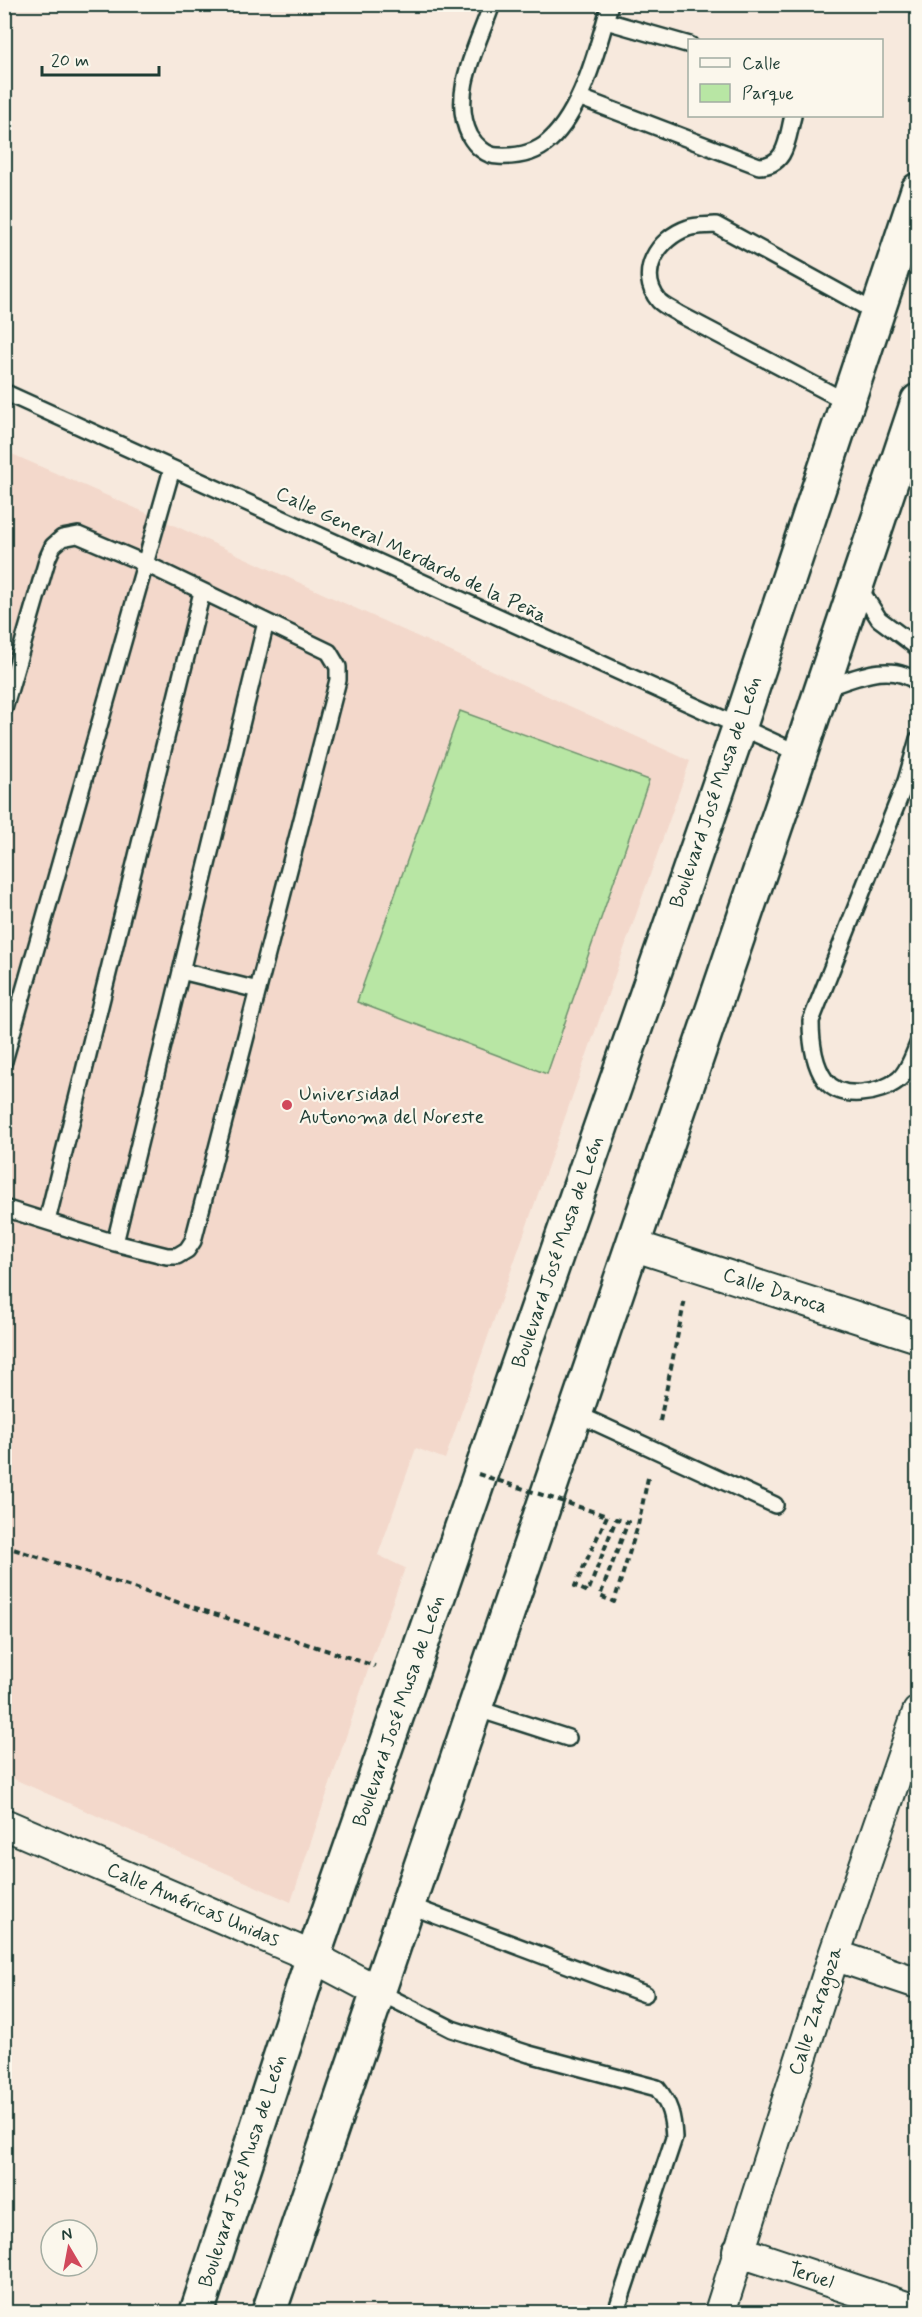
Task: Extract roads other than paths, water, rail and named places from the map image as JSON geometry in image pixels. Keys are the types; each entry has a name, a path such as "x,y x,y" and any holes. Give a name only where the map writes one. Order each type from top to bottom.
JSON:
{"main road":[{"name":"Boulevard José Musa de León","path":"197,2313 314,1957 739,728 918,190"},
{"path":"269,2313 918,401"}],"street":[{"name":"Calle Daroca","path":"632,1245 918,1337"},
{"name":"Calle Zaragoza","path":"720,2313 834,1955 918,1712"},
{"name":"Calle Américas Unidas","path":"4,1824 314,1957 379,1992"},
{"path":"834,1955 918,1983"},
{"name":"Teruel","path":"738,2252 918,2311"}],"lane":[{"path":"492,4 463,91 464,124 475,145 495,156 521,156 538,150 551,140 581,98 610,4"},
{"path":"606,21 688,44"},
{"path":"581,98 759,166 777,162 783,155 793,117"},
{"path":"847,402 660,302 649,281 651,260 666,241 688,228 716,225 877,313"},
{"name":"Calle General Merdardo de la Peña","path":"4,392 800,754"},
{"path":"4,1061 172,469"},
{"path":"4,709 53,546 62,538 78,534 329,652 335,659 338,673 193,1241 187,1250 177,1256 167,1256 115,1243 4,1208"},
{"path":"856,584 879,619 918,648"},
{"path":"47,1221 202,592"},
{"path":"115,1243 266,622"},
{"path":"822,689 883,670 918,683"},
{"path":"918,739 906,781 811,1021 811,1043 825,1082 843,1092 874,1093 899,1080 912,1061 918,1044"},
{"path":"181,971 258,990"},
{"path":"575,1413 775,1505"},
{"path":"476,1708 568,1738"},
{"path":"408,1905 645,1994"},
{"path":"379,1992 452,2029 529,2055 657,2088 667,2100 673,2118 674,2138 616,2313"}],"place":[{"name":"Universidad Autonoma del Noreste","path":"287,1105"}]}
